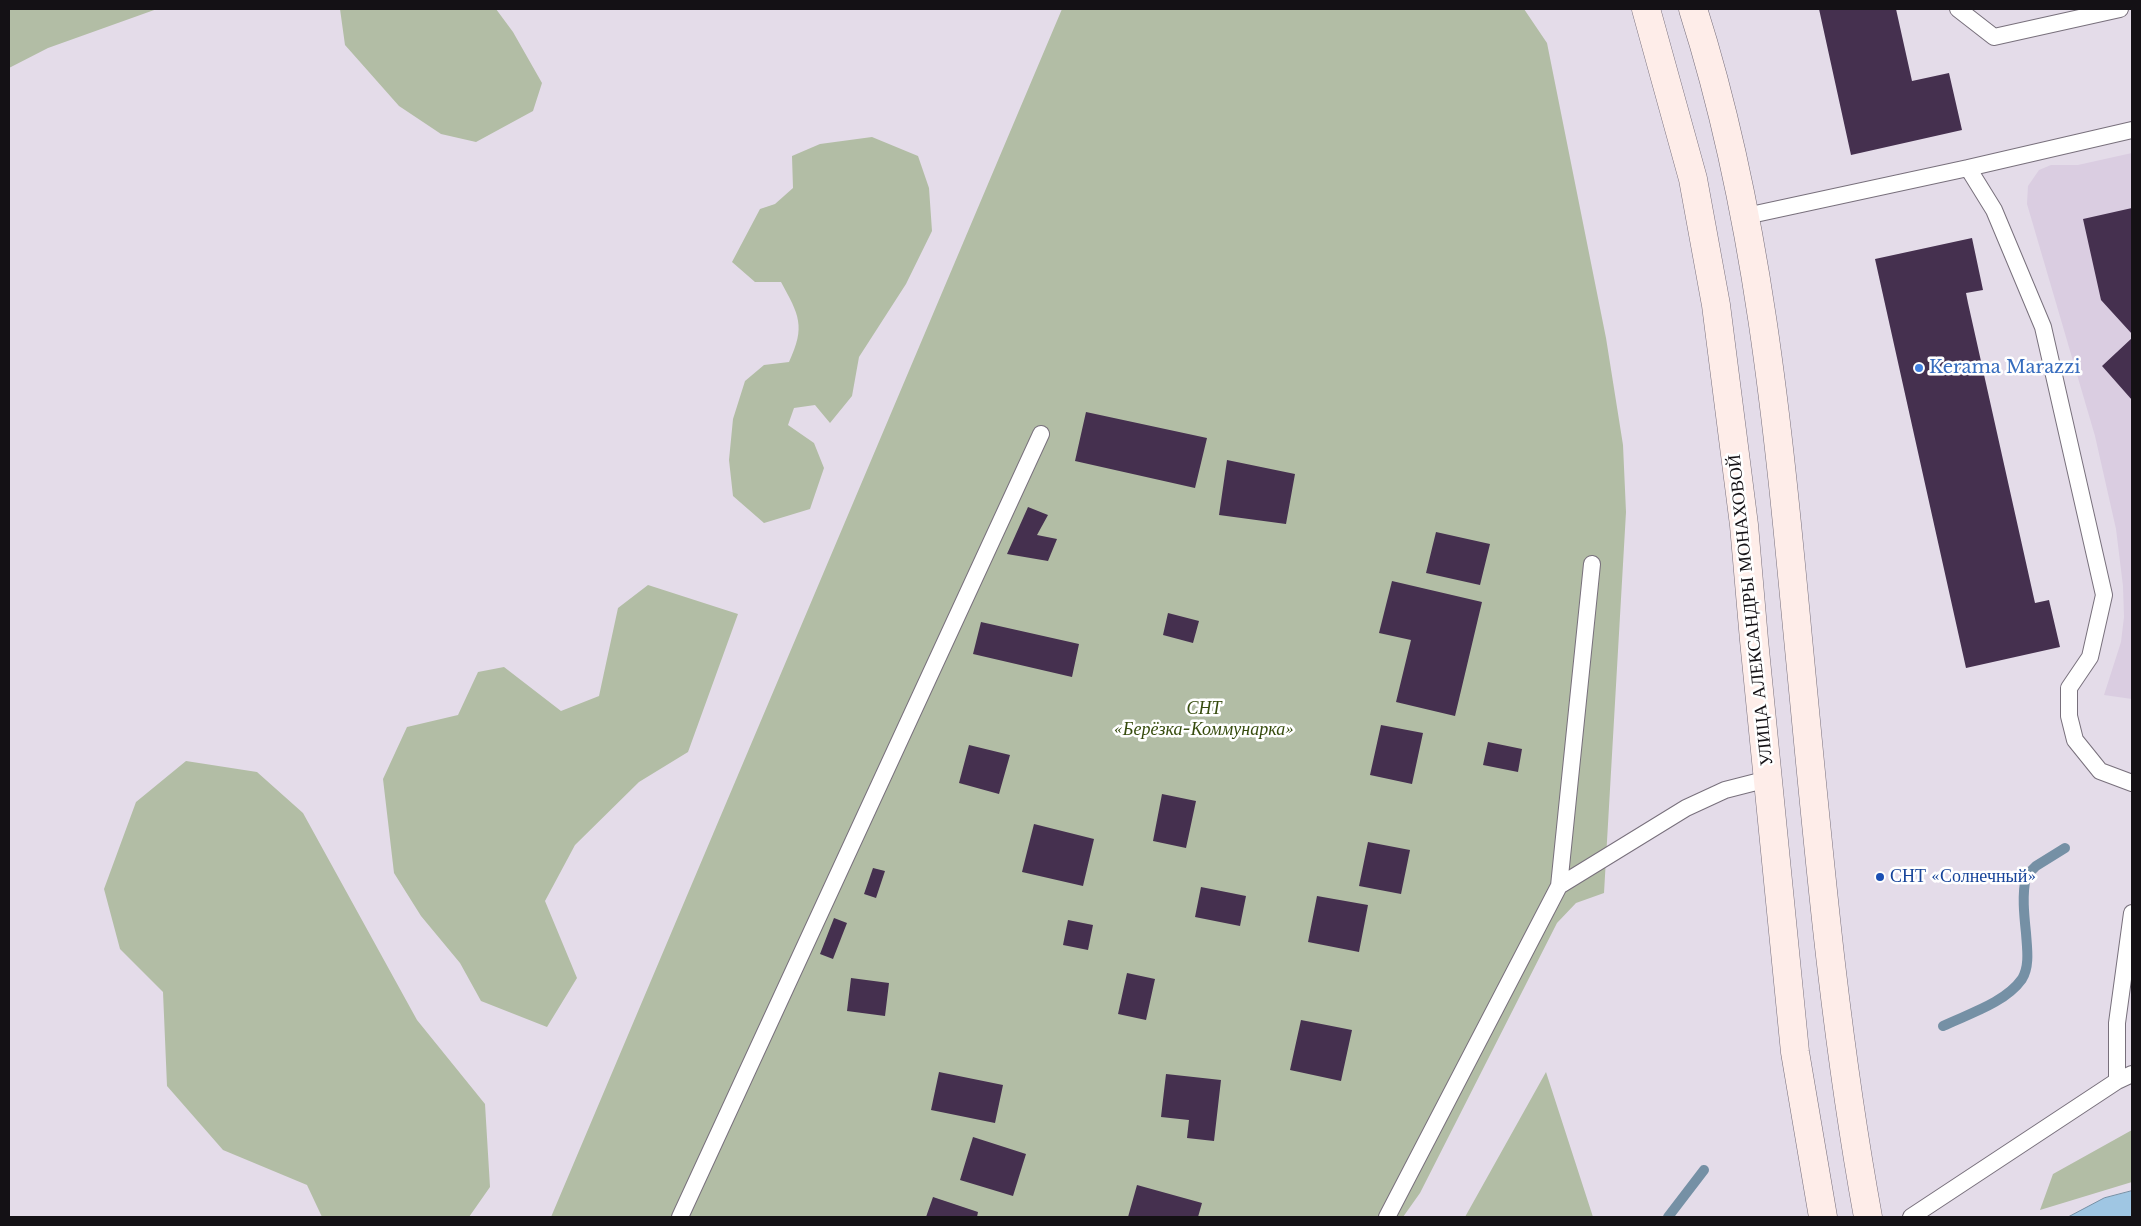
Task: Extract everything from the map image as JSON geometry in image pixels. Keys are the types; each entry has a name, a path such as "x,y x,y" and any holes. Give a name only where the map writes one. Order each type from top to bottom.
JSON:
{"main road":[{"name":"УЛИЦА АЛЕКСАНДРЫ МОНАХОВОЙ","path":"1646,9 1693,179 1716,304 1744,525 1795,1052 1823,1217"},
{"path":"1693,9 1737,169 1760,298 1778,425 1840,1047 1868,1217"}],"lane":[{"path":"1958,9 1994,37 2120,9"},
{"path":"1746,216 2132,130"},
{"path":"1968,168 1994,210 2043,327 2104,595 2090,657 2069,688 2069,716 2075,740 2100,771 2132,783"},
{"path":"680,1217 1041,434"},
{"path":"1387,1217 1558,886 1592,564"},
{"path":"1558,886 1686,808 1725,790 1768,779"},
{"path":"2117,1081 2117,1023 2132,913"},
{"path":"1911,1217 2117,1081 2132,1074"}],"shaded area":[{"path":"2132,153 2132,699 2104,695 2121,642 2124,617 2123,586 2116,529 2095,436 2027,204 2028,186 2039,170 2051,165 2078,165"}],"green space":[{"path":"9,9 157,9 48,48 9,68"},
{"path":"340,9 496,9 513,32 542,83 533,111 476,142 441,134 399,106 345,45"},
{"name":"СНТ «Берёзка-Коммунарка»","path":"1062,9 1524,9 1547,43 1606,338 1623,445 1626,512 1604,893 1576,903 1557,923 1420,1193 1403,1217 551,1217"},
{"path":"872,137 918,156 929,188 932,231 906,284 859,357 852,396 830,423 815,405 794,408 788,425 814,443 824,468 810,509 764,523 733,496 729,460 733,419 745,381 764,365 789,362 799,330 798,321 796,312 781,282 755,282 732,262 760,209 775,204 793,188 792,156 820,144"},
{"path":"648,585 738,614 688,752 639,782 575,845 545,901 577,978 547,1027 481,1001 460,963 421,916 394,873 383,779 407,727 458,715 478,672 504,667 561,711 599,696 618,608"},
{"path":"186,761 257,772 303,813 417,1020 485,1104 490,1187 469,1217 322,1217 307,1185 223,1150 167,1086 163,992 120,949 104,889 136,802"},
{"path":"1546,1072 1593,1217 1465,1217"},
{"path":"2132,1130 2132,1182 2040,1210 2053,1174"}],"water":[{"path":"2132,1191 2132,1217 2068,1217 2104,1198"}],"building":[{"path":"1819,9 1896,9 1912,81 1949,73 1962,130 1851,155"},
{"path":"2132,208 2132,334 2101,300 2083,219"},
{"path":"1972,238 1983,290 1966,293 1968,303 2035,603 2049,600 2060,647 1966,668 1875,259"},
{"path":"2132,338 2132,400 2102,366"},
{"path":"1086,412 1207,438 1195,488 1075,461"},
{"path":"1227,460 1295,474 1286,524 1219,515"},
{"path":"1028,507 1048,515 1037,535 1057,539 1048,561 1007,554"},
{"path":"1436,532 1490,544 1480,585 1426,573"},
{"path":"1392,581 1482,602 1455,716 1396,702 1411,640 1379,633"},
{"path":"1168,613 1199,621 1193,643 1163,635"},
{"path":"981,622 1079,644 1072,677 973,654"},
{"path":"1381,725 1423,733 1412,784 1370,775"},
{"path":"1488,742 1522,749 1518,772 1483,765"},
{"path":"969,745 1010,755 999,794 959,783"},
{"path":"1162,794 1196,801 1186,848 1153,841"},
{"path":"1034,824 1094,839 1083,886 1022,872"},
{"path":"1368,842 1410,850 1401,894 1359,886"},
{"path":"873,868 885,871 876,898 864,894"},
{"path":"1201,887 1246,896 1240,926 1195,917"},
{"path":"1317,896 1368,905 1359,952 1308,942"},
{"path":"834,918 847,923 833,959 820,954"},
{"path":"1068,920 1093,925 1088,950 1063,945"},
{"path":"1127,973 1155,979 1146,1020 1118,1014"},
{"path":"851,978 889,983 885,1016 847,1011"},
{"path":"1301,1020 1352,1030 1341,1081 1290,1070"},
{"path":"939,1072 1003,1085 995,1123 931,1110"},
{"path":"1166,1074 1221,1080 1214,1141 1187,1138 1189,1120 1161,1117"},
{"path":"973,1137 1026,1154 1013,1196 960,1180"},
{"path":"1137,1185 1202,1203 1198,1217 1128,1217"},
{"path":"933,1197 978,1212 977,1217 926,1217"}],"waterway":[{"path":"1943,1026 1996,1001 2006,995 2022,979 2025,974 2027,957 2024,904 2026,876 2036,866 2065,848"},
{"path":"1668,1217 1704,1170"}],"place":[{"name":"Kerama Marazzi","path":"1919,368"},
{"name":"СНТ «Солнечный»","path":"1880,877"}]}
